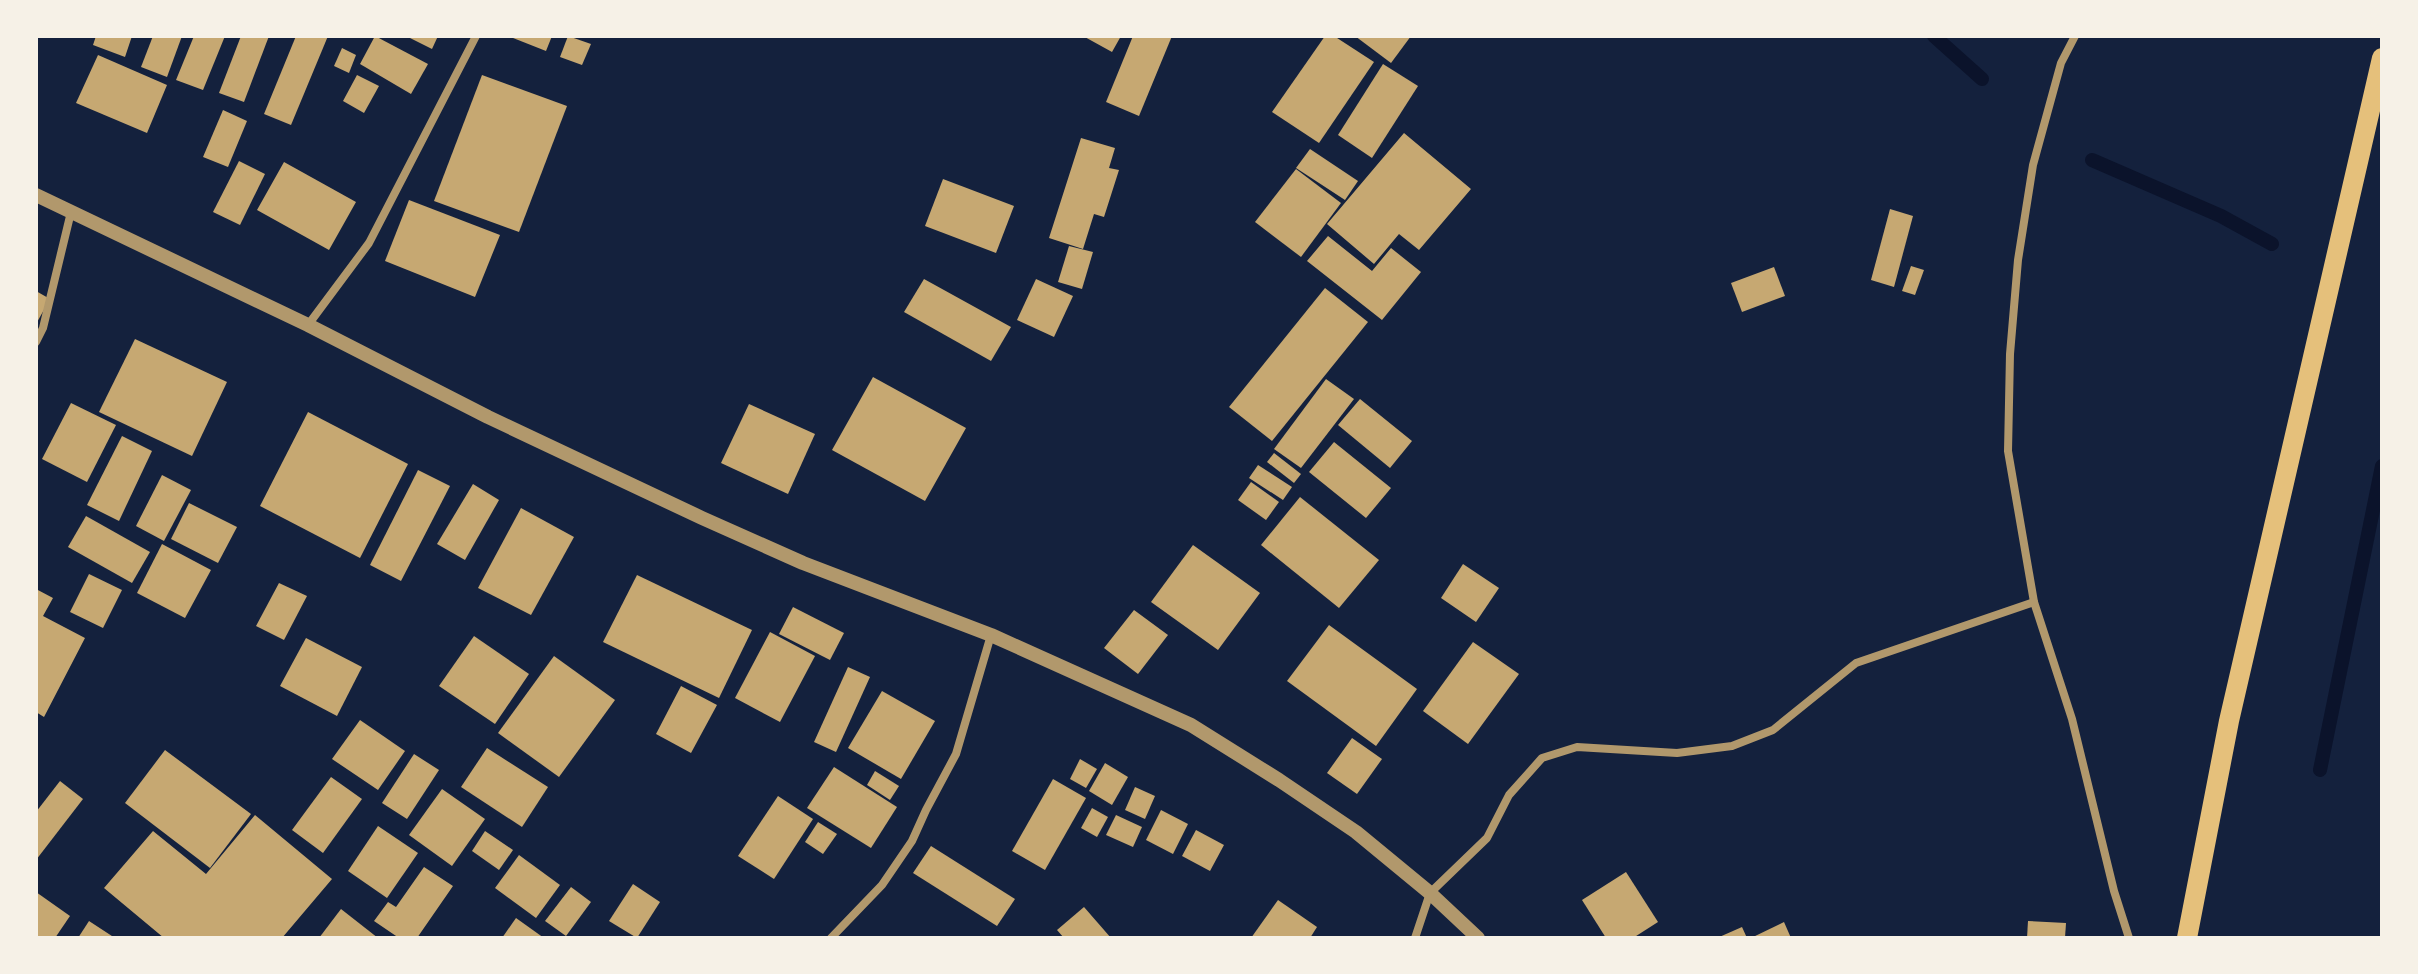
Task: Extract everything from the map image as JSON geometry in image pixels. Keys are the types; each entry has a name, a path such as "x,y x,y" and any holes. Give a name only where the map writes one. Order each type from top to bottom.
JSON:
{"main road":[{"path":"2187,938 2229,721 2382,58"}],"street":[{"path":"308,325 369,243 476,36"},
{"path":"2075,36 2061,63 2033,165 2018,260 2010,354 2008,451 2034,602 2072,719 2114,891 2129,938"},
{"path":"36,195 308,325 488,417 702,518 803,563 991,635 1191,725 1356,832 1430,893 1478,938"},
{"path":"36,342 43,328 71,212"},
{"path":"1415,938 1430,893 1487,838 1509,795 1542,758 1577,747 1677,753 1732,746 1773,730 1856,663 2034,602"},
{"path":"831,938 882,885 912,841 956,754 991,635"}],"building":[{"path":"96,36 132,36 125,57 93,45"},
{"path":"153,36 182,36 167,77 141,67"},
{"path":"194,36 225,36 203,90 176,80"},
{"path":"241,36 269,36 244,102 219,93"},
{"path":"296,36 328,36 291,125 264,114"},
{"path":"375,36 428,64 411,94 360,64"},
{"path":"406,36 438,36 432,49"},
{"path":"508,36 552,36 546,51"},
{"path":"568,36 591,44 582,65 560,57"},
{"path":"1083,36 1121,36 1112,52"},
{"path":"1133,36 1172,36 1139,116 1106,102"},
{"path":"1325,36 1334,36 1374,62 1319,143 1272,112"},
{"path":"1355,36 1411,36 1391,63"},
{"path":"342,48 356,55 349,73 334,66"},
{"path":"98,55 167,85 147,133 76,103"},
{"path":"1383,64 1418,86 1372,158 1338,135"},
{"path":"357,75 379,86 364,113 343,101"},
{"path":"482,75 567,106 519,232 434,201"},
{"path":"223,110 247,121 228,167 203,157"},
{"path":"1404,133 1471,189 1419,250 1399,234 1374,264 1327,224"},
{"path":"1081,138 1115,148 1109,168 1119,170 1104,217 1094,214 1083,249 1049,238"},
{"path":"1310,149 1358,181 1345,200 1296,168"},
{"path":"239,161 265,174 240,225 213,212"},
{"path":"284,162 356,202 329,250 257,210"},
{"path":"1296,169 1341,203 1301,257 1255,222"},
{"path":"943,179 1014,206 996,253 925,226"},
{"path":"409,200 500,235 475,297 385,261"},
{"path":"1890,209 1913,216 1894,287 1871,280"},
{"path":"1328,236 1372,271 1391,248 1421,272 1382,320 1307,261"},
{"path":"1069,246 1093,252 1082,289 1058,282"},
{"path":"1911,266 1924,270 1915,295 1902,291"},
{"path":"1774,267 1785,296 1742,312 1731,283"},
{"path":"924,279 1011,327 991,361 904,312"},
{"path":"1036,279 1073,296 1054,337 1017,320"},
{"path":"1325,288 1368,322 1272,441 1229,407"},
{"path":"36,291 50,299 36,324"},
{"path":"135,339 227,382 192,456 99,412"},
{"path":"873,377 966,428 925,501 832,450"},
{"path":"1326,379 1354,399 1301,468 1274,449"},
{"path":"1360,399 1412,441 1390,468 1338,425"},
{"path":"71,403 116,425 87,482 42,459"},
{"path":"749,404 815,434 788,494 721,463"},
{"path":"308,412 408,464 360,558 260,506"},
{"path":"122,436 152,451 119,521 87,505"},
{"path":"1334,442 1391,488 1366,518 1309,472"},
{"path":"1274,453 1301,474 1294,483 1267,462"},
{"path":"1258,465 1292,487 1283,500 1249,478"},
{"path":"418,470 450,486 401,581 370,565"},
{"path":"162,475 191,490 164,541 136,526"},
{"path":"1251,482 1279,502 1266,520 1238,500"},
{"path":"473,484 499,500 465,560 437,544"},
{"path":"1300,497 1379,560 1339,608 1261,545"},
{"path":"189,503 237,527 218,563 171,539"},
{"path":"521,508 574,537 531,615 478,588"},
{"path":"86,516 150,552 132,583 68,547"},
{"path":"162,544 211,570 185,618 137,593"},
{"path":"1193,545 1260,593 1218,650 1151,602"},
{"path":"1463,564 1499,588 1476,622 1441,598"},
{"path":"89,574 122,590 103,628 70,612"},
{"path":"637,575 752,630 719,698 603,642"},
{"path":"279,583 307,596 284,640 256,626"},
{"path":"36,589 53,598 43,616 85,638 44,717 36,712"},
{"path":"793,607 844,633 830,660 779,634"},
{"path":"1134,610 1168,635 1138,674 1104,648"},
{"path":"1329,625 1417,689 1376,746 1287,681"},
{"path":"770,632 815,656 780,722 735,698"},
{"path":"474,636 529,674 495,724 439,686"},
{"path":"306,638 362,667 337,716 280,686"},
{"path":"1473,642 1519,674 1468,744 1423,711"},
{"path":"554,656 615,700 559,777 498,733"},
{"path":"848,667 870,677 836,752 814,742"},
{"path":"681,686 717,705 691,753 656,734"},
{"path":"882,691 935,721 901,779 848,748"},
{"path":"360,720 405,751 378,790 332,759"},
{"path":"1352,738 1382,759 1357,794 1327,773"},
{"path":"487,748 548,787 522,827 461,787"},
{"path":"165,750 251,814 210,868 125,803"},
{"path":"414,754 439,770 407,819 382,803"},
{"path":"1080,759 1097,769 1086,788 1070,779"},
{"path":"1105,763 1128,777 1112,805 1089,791"},
{"path":"834,767 897,807 871,848 807,808"},
{"path":"875,771 899,786 890,800 867,785"},
{"path":"331,777 362,799 323,853 292,830"},
{"path":"1053,779 1086,798 1045,870 1012,851"},
{"path":"60,781 83,799 36,860 36,812"},
{"path":"1135,787 1155,796 1145,819 1125,810"},
{"path":"442,789 485,819 452,866 409,835"},
{"path":"778,796 813,819 774,879 738,856"},
{"path":"1092,808 1108,817 1097,837 1081,828"},
{"path":"1161,810 1188,824 1173,854 1146,840"},
{"path":"255,815 332,879 282,938 164,938 104,888 153,831 206,874"},
{"path":"1116,815 1142,827 1133,847 1106,835"},
{"path":"818,822 837,834 823,854 805,842"},
{"path":"378,826 418,853 387,898 348,871"},
{"path":"1196,830 1224,845 1210,871 1182,856"},
{"path":"485,831 513,850 499,870 472,851"},
{"path":"931,846 1015,899 997,926 913,873"},
{"path":"519,855 560,885 536,918 495,888"},
{"path":"424,867 453,886 417,938 399,938 374,921 388,902 396,907"},
{"path":"1626,872 1658,922 1633,938 1606,938 1582,900"},
{"path":"633,884 660,902 637,938 609,921"},
{"path":"571,887 591,902 566,936 545,921"},
{"path":"36,892 70,916 55,938 36,938"},
{"path":"1278,900 1317,927 1310,938 1251,938"},
{"path":"1084,907 1111,938 1064,938 1057,930"},
{"path":"341,909 378,938 319,938"},
{"path":"516,918 544,938 502,938"},
{"path":"89,921 115,938 78,938"},
{"path":"2028,921 2066,923 2065,938 2027,938"},
{"path":"1784,922 1791,938 1751,938"},
{"path":"1742,927 1747,938 1717,938"}],"waterway":[{"path":"1934,36 1982,79"},
{"path":"2092,160 2221,216 2272,244"},
{"path":"2320,770 2382,466"}]}
